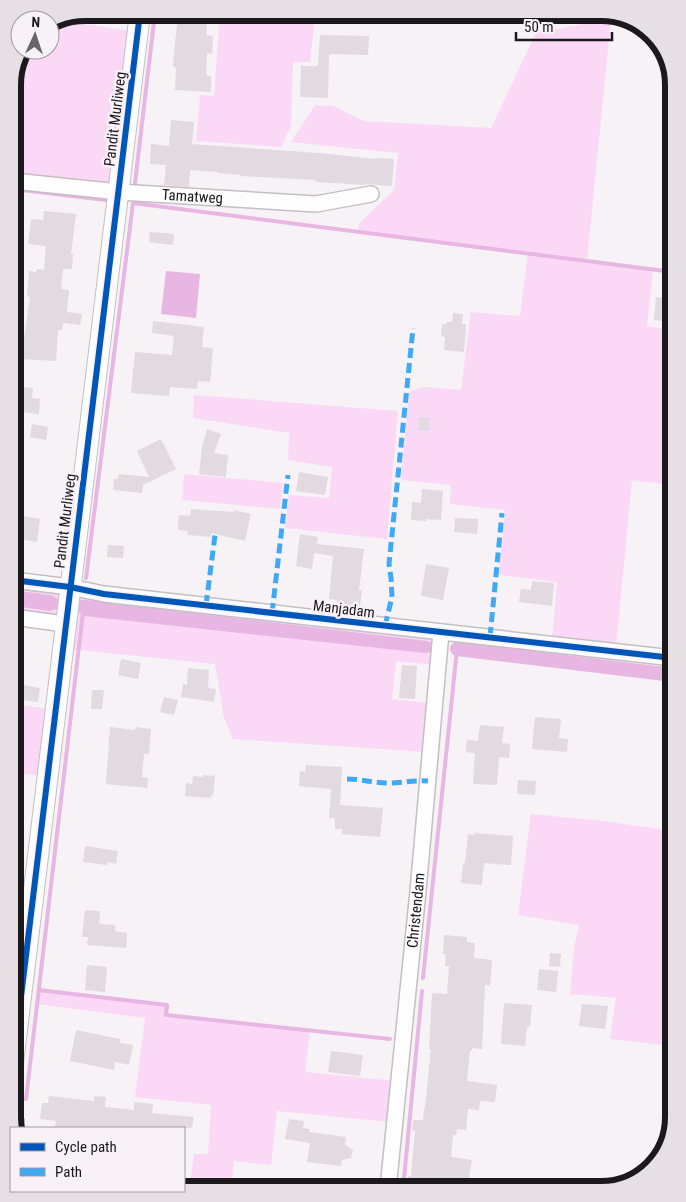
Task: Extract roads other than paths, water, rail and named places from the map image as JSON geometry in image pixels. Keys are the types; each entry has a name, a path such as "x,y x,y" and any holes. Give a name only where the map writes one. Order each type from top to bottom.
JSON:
{"street":[{"name":"Pandit Murliweg","path":"21,988 139,21"},
{"name":"Tamatweg","path":"21,182 118,192 316,204 371,194"},
{"name":"Manjadam","path":"21,582 70,591 665,657"},
{"path":"21,618 65,622"},
{"name":"Christendam","path":"389,1181 441,632"}],"waterway":[{"path":"135,183 154,21"},
{"path":"21,190 106,200"},
{"path":"86,578 133,203 665,271"},
{"path":"26,1099 83,612"},
{"path":"423,978 457,649"},
{"path":"457,649 665,674"},
{"path":"39,990 167,1005 166,1015 390,1039"},
{"path":"404,1181 422,991"},
{"path":"22,1127 23,1120"}]}
